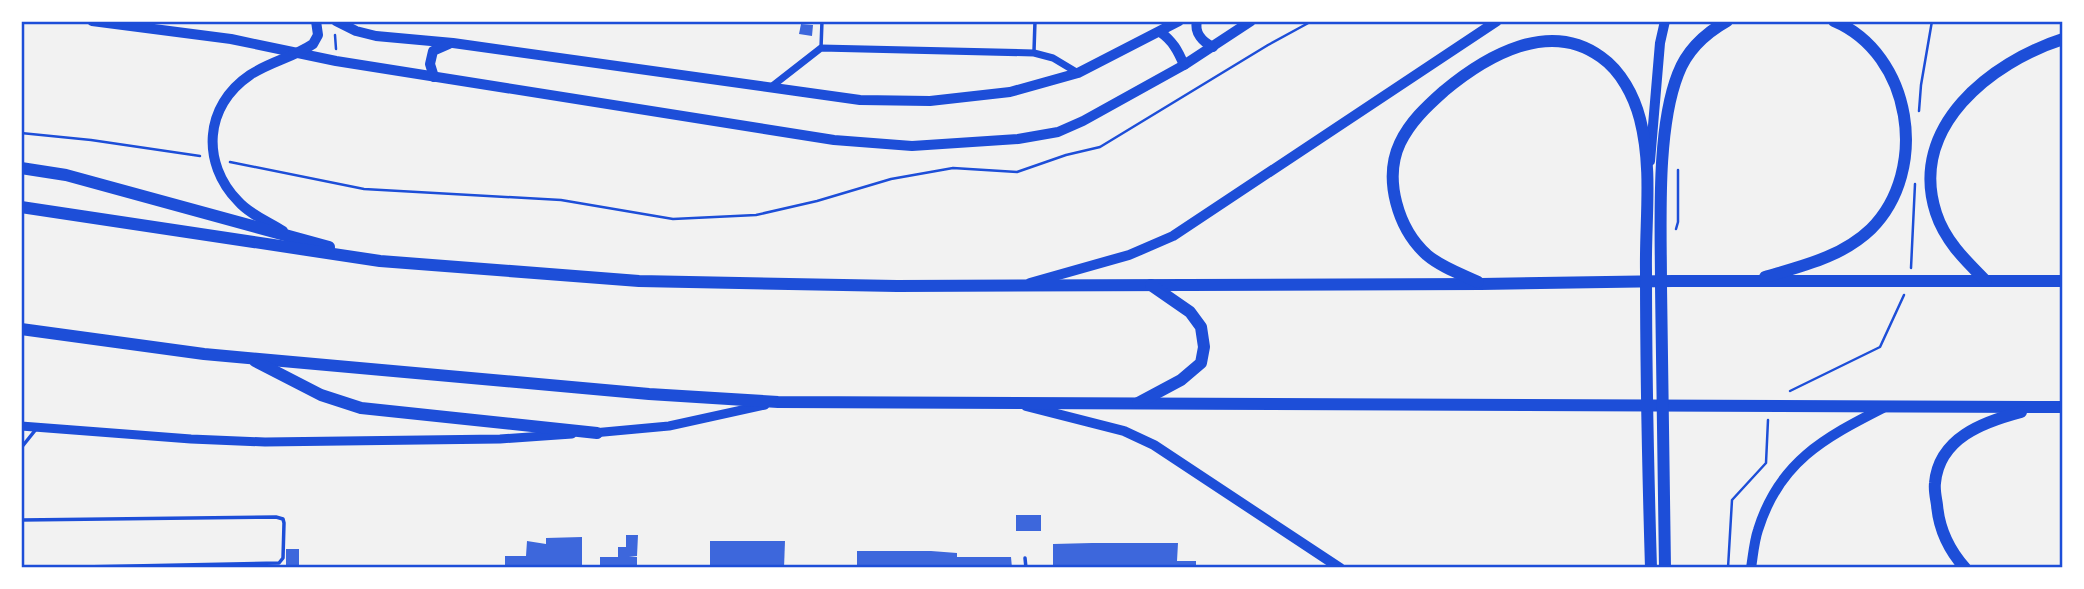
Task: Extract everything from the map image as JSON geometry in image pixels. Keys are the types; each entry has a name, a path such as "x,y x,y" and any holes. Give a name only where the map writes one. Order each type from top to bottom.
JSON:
{"highway":[{"path":"1665,568 1662,448 1667,236 1664,137 1672,90 1685,58 1710,30 1727,21"},
{"path":"1752,280 1808,264 1846,248 1872,228 1885,213 1901,178 1906,129 1893,81 1886,65 1874,50 1857,34 1834,21"},
{"path":"1986,281 1955,249 1937,215 1931,179 1938,140 1961,102 1996,70 2037,47 2063,39"},
{"path":"1481,284 1437,262 1420,247 1406,227 1398,209 1393,174 1400,144 1417,117 1470,70 1502,52 1539,41 1574,43 1596,54 1615,70 1626,84 1641,120 1649,180 1646,238 1647,449 1651,568"},
{"path":"21,168 66,175 380,261"},
{"path":"21,207 380,261 639,281 897,286 1752,280 2063,281"},
{"path":"1135,404 1181,380 1201,363 1204,348 1201,327 1189,312 1150,285"},
{"path":"21,329 248,358 649,394 778,402 2063,407"},
{"path":"248,358 321,395 361,408 597,433"},
{"path":"1965,568 1952,553 1938,520 1935,483 1944,455 1967,432 1990,420 2041,407"}],"main road":[{"path":"92,21 231,39 337,61 834,140 912,146 1018,139 1058,132 1184,65 1251,21"},
{"path":"290,236 240,204 223,184 213,158 211,139 215,120 227,95 250,75 299,52 317,40 316,21"},
{"path":"335,21 356,31 376,36 453,43 860,100 930,101 1010,92 1078,73 1179,21"},
{"path":"1197,21 1199,34 1205,43 1213,47"},
{"path":"1024,284 1129,255 1173,236 1497,21"},
{"path":"1649,180 1660,43 1665,21"},
{"path":"1160,33 1169,38 1184,65"},
{"path":"434,77 430,64 433,51 453,43"},
{"path":"1015,403 1124,431 1154,444 1340,568"},
{"path":"1751,568 1758,531 1777,487 1810,449 1884,407"}],"street":[{"path":"770,88 821,48 1034,54 1053,58 1078,73"},
{"path":"21,426 265,442 500,439 669,426 778,402"}],"lane":[{"path":"821,48 822,21"},
{"path":"1034,54 1035,21"},
{"path":"21,449 37,427"},
{"path":"21,520 280,517 284,523 283,558 276,563 31,568"},
{"path":"1025,558 1026,568"}],"path":[{"path":"21,133 213,158 364,189 561,200 673,219 756,215 817,201 891,179 953,169 1017,172 1066,155 1100,147 1312,21"},
{"path":"335,34 337,61"},
{"path":"1667,236 1678,222 1678,161"},
{"path":"1728,568 1732,500 1766,463 1770,401 1880,347 1910,282"}],"building":[{"path":"801,24 813,25 812,36 799,34"},
{"path":"1016,515 1041,515 1041,531 1016,531"},
{"path":"626,535 638,535 637,556 629,556 637,557 637,568 600,568 600,557 618,557 618,547 626,547"},
{"path":"582,537 582,568 505,568 505,556 526,556 527,541 546,544 546,538"},
{"path":"710,541 785,541 784,568 710,568"},
{"path":"1178,543 1177,561 1196,561 1196,568 1053,568 1053,544"},
{"path":"286,549 299,549 299,568 286,568"},
{"path":"857,551 931,551 957,553 957,557 1011,557 1012,568 857,568"}]}
